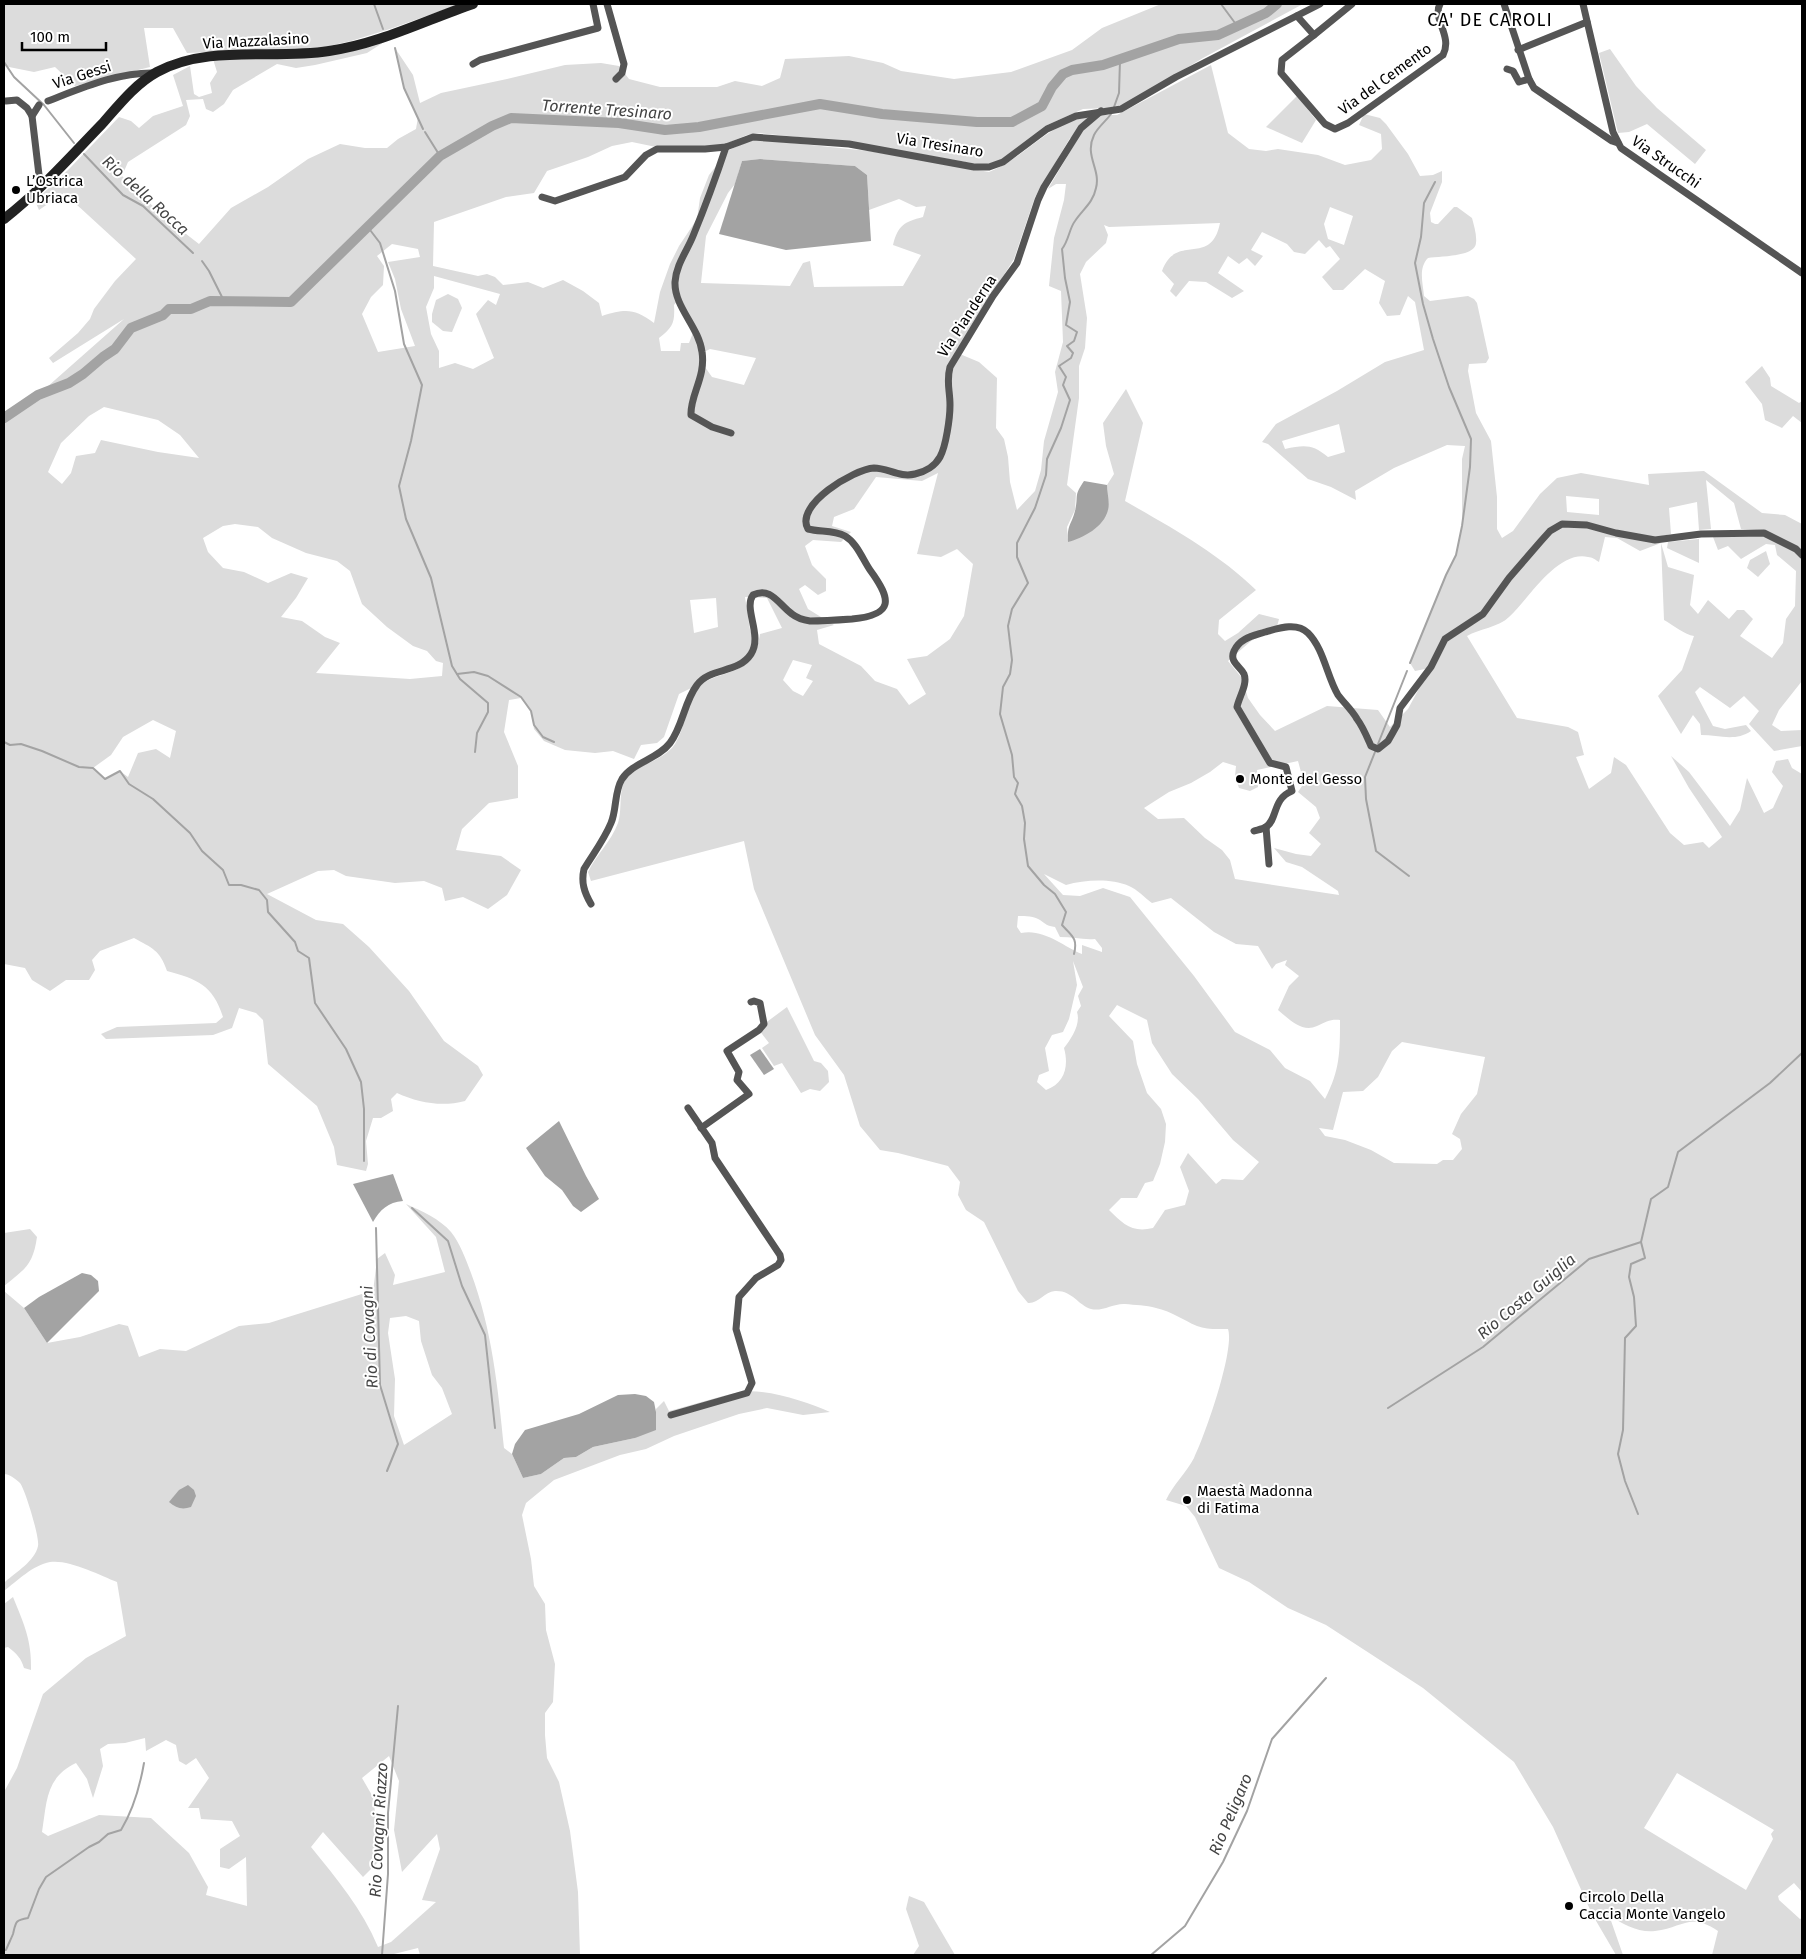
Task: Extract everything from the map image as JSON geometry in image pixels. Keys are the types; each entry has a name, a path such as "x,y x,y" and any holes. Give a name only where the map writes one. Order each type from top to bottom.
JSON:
{"main road":[{"name":"Via Mazzalasino","path":"4,219 45,184 132,91 155,73 186,61 212,57 312,54 343,49 473,4"}],"street":[{"path":"473,64 480,60 598,28 593,4"},
{"path":"607,4 624,64 622,73 616,79"},
{"name":"Via Tresinaro","path":"542,197 555,200 626,178 646,155 657,149 726,147 753,137 849,144 974,167 989,167 1003,162 1056,124 1084,113 1113,111 1320,4"},
{"name":"Via del Cemento","path":"1352,4 1282,60 1280,73 1325,124 1331,128 1339,128 1443,55 1446,48 1446,39 1438,11 1440,4"},
{"path":"1504,4 1518,50 1534,88 1612,141 1618,143"},
{"name":"Via Strucchi","path":"1583,4 1613,132 1618,143 1627,153 1801,270"},
{"path":"1297,16 1314,35"},
{"path":"1518,50 1587,22"},
{"path":"1507,68 1512,71 1519,82 1529,79"},
{"name":"Via Gessi","path":"48,101 80,88 121,76 140,72 155,73"},
{"path":"6,101 17,100 27,108 32,116 38,175 45,184"},
{"name":"Via Gessi","path":"32,116 40,104"},
{"name":"Via Pianderna","path":"590,904 582,882 584,869 612,822 620,783 629,772 656,756 669,745 678,730 694,688 702,679 740,665 750,656 755,643 750,602 753,595 763,592 771,595 791,614 802,620 810,621 867,617 877,614 884,607 886,601 883,590 849,538 840,533 808,529 806,519 825,491 858,473 876,468 897,474 914,475 934,465 940,457 949,411 947,380 950,367 993,296 1017,263 1044,187 1081,128 1101,111"},
{"path":"726,147 692,238 679,266 675,282 678,300 694,330 702,351 701,378 691,405 691,415 712,427 731,434"},
{"path":"1254,831 1266,827 1281,797 1292,791 1288,771 1286,768 1270,763 1237,707 1245,681 1244,673 1236,664 1233,653 1246,638 1287,626 1298,628 1308,633 1338,694 1357,718 1371,746 1378,749 1388,742 1397,725 1400,708 1431,667 1445,639 1483,614 1509,578 1541,541 1550,531 1562,524 1587,525 1616,533 1655,540 1701,534 1764,533 1796,549 1802,555"},
{"path":"1266,827 1269,864"},
{"path":"701,1128 749,1094 737,1080 739,1072 726,1052 760,1030 764,1024 760,1003 751,1002"},
{"path":"671,1415 747,1393 752,1383 736,1329 739,1298 756,1278 778,1265 781,1260 780,1255 715,1158 712,1143 688,1108"}],"shaded area":[{"path":"4,4 460,4 390,29 320,48 187,53 173,28 144,28 150,67 75,86 55,67 34,72 4,66"},
{"path":"1161,4 1303,4 1203,58 1128,103 1109,108 1083,109 1045,126 999,161 983,165 851,142 758,133 747,135 723,145 661,148 632,142 612,146 588,157 547,171 534,193 506,197 434,222 433,266 478,276 487,274 495,277 503,285 528,282 543,288 563,280 599,303 602,316 629,311 635,312 654,323 660,292 670,264 679,246 697,219 700,198 709,175 729,150 748,141 762,140 869,151 989,172 1067,123 1088,116 1117,115 1211,65 1228,133 1249,149 1266,151 1278,149 1318,155 1345,165 1371,160 1382,149 1381,134 1359,125 1364,114 1380,118 1408,154 1420,176 1433,175 1442,171 1442,182 1430,213 1431,222 1438,224 1454,207 1457,207 1472,218 1476,237 1474,248 1464,253 1428,258 1423,266 1422,281 1424,296 1430,301 1468,296 1477,303 1489,358 1486,363 1469,364 1468,371 1476,413 1491,441 1497,497 1497,529 1502,538 1513,531 1540,494 1557,478 1581,473 1649,485 1648,474 1704,471 1762,513 1785,515 1802,524 1802,681 1779,710 1772,725 1781,731 1802,730 1802,746 1774,751 1749,724 1759,711 1744,696 1730,708 1700,687 1695,692 1713,726 1725,729 1746,725 1751,731 1733,737 1701,735 1700,724 1693,715 1681,734 1658,696 1682,670 1694,636 1683,632 1664,620 1661,543 1640,551 1617,538 1605,537 1599,562 1588,557 1576,557 1565,561 1544,578 1509,617 1494,626 1467,636 1517,718 1568,727 1578,732 1584,755 1576,757 1589,789 1611,773 1614,757 1626,765 1670,833 1684,845 1703,842 1709,848 1722,837 1689,788 1671,756 1689,772 1730,826 1740,810 1747,778 1764,813 1773,808 1783,786 1772,772 1776,761 1788,759 1792,768 1802,774 1802,1892 1794,1883 1778,1896 1779,1900 1800,1919 1802,1918 1802,1955 1712,1955 1718,1931 1708,1925 1693,1922 1655,1931 1643,1931 1619,1922 1609,1915 1623,1955 1616,1955 1592,1914 1553,1827 1514,1762 1423,1688 1326,1625 1288,1608 1249,1582 1219,1568 1195,1517 1186,1506 1166,1500 1194,1458 1205,1432 1223,1373 1229,1340 1228,1329 1201,1327 1167,1311 1148,1306 1121,1304 1095,1310 1086,1307 1061,1291 1048,1293 1035,1302 1028,1303 1018,1291 984,1222 966,1210 958,1195 960,1182 948,1166 880,1150 860,1126 844,1075 815,1035 754,889 744,841 591,881 588,872 618,823 622,787 628,776 638,768 670,750 675,744 696,691 701,685 744,666 756,651 760,634 782,628 767,598 745,597 750,630 754,638 746,661 679,694 664,737 657,743 641,745 634,759 613,751 595,753 565,750 544,741 534,729 531,711 521,698 509,700 504,732 518,766 518,798 489,803 462,829 456,850 501,856 521,870 507,895 488,909 463,897 445,901 442,888 424,881 395,883 346,876 334,870 318,871 267,894 316,920 343,924 369,947 409,991 444,1041 478,1066 483,1075 465,1101 456,1103 431,1103 397,1093 391,1099 393,1111 381,1118 373,1118 366,1141 368,1164 366,1171 337,1165 334,1147 317,1106 268,1064 263,1020 256,1013 239,1008 232,1028 213,1035 106,1039 101,1034 117,1027 216,1023 223,1017 219,1006 209,990 187,977 167,971 155,950 146,944 134,938 100,951 92,960 95,970 89,980 66,980 50,991 32,980 25,968 4,964 4,418 38,395 124,319 53,363 49,358 78,333 90,319 94,309 115,281 136,259 64,193 39,210 35,201 119,117 131,121 139,128 153,116 183,106 173,75 190,66 194,94 199,97 212,93 210,83 217,72 213,59 295,57 392,37 367,53 296,68 277,64 233,90 224,104 213,112 206,109 203,99 186,100 190,116 186,125 128,162 122,176 163,216 199,244 231,208 268,187 308,159 340,144 365,148 387,148 416,129 418,117 404,88 395,48 413,75 420,103 441,93 565,65 601,63 619,66 629,79 660,87 717,87 735,81 762,86 780,78 785,59 849,56 883,63 901,71 954,79 1011,72 1072,50 1102,28","holes":["1070,138 1077,140 1048,189 1056,184 1066,184 1064,200 1054,238 1049,286 1061,291 1063,342 1055,372 1058,392 1044,441 1041,470 1035,491 1017,510 1010,482 1004,439 996,428 997,378 979,362 955,352 1014,259 1035,197","760,159 855,166 867,175 869,210 899,199 916,207 926,206 923,217 903,225 897,233 893,245 921,255 903,286 814,287 810,261 803,263 790,286 701,283 706,236 728,193 735,184 742,161","1330,207 1353,216 1344,245 1328,239 1324,224","1220,223 1215,236 1209,244 1201,248 1176,253 1168,260 1162,271 1174,284 1170,291 1176,297 1189,281 1206,282 1232,298 1244,291 1218,273 1228,256 1239,264 1247,258 1255,266 1263,256 1251,250 1262,232 1287,244 1294,252 1305,254 1319,240 1326,248 1330,246 1340,259 1322,277 1333,290 1343,290 1365,269 1385,281 1379,303 1387,316 1400,315 1408,296 1415,302 1424,350 1385,362 1276,424 1262,442 1268,444 1308,479 1331,487 1356,500 1355,491 1394,468 1447,445 1465,446 1462,459 1462,526 1456,555 1410,663 1415,671 1430,668 1408,709 1390,727 1378,710 1327,706 1275,731 1260,715 1248,698 1242,678 1228,661 1251,641 1277,627 1279,619 1259,614 1238,633 1225,641 1218,634 1219,620 1256,590 1210,553 1177,531 1125,501 1143,423 1126,389 1103,423 1106,446 1114,474 1107,485 1108,510 1068,541 1067,527 1075,510 1076,493 1067,485 1079,398 1079,366 1085,348 1087,318 1080,274 1086,262 1106,243 1108,235 1104,225 1109,227","392,244 418,249 420,257 388,262 395,279 401,309 415,346 378,352 362,314 371,297 383,285 384,266 377,256","434,276 500,294 496,305 488,300 476,314 494,358 473,369 455,363 439,368 439,351 431,334 426,307 434,288","678,300 694,330 689,343 681,343 680,351 661,351 659,338 672,324 674,305","710,349 756,358 744,385 712,377 705,367 706,351","104,407 158,420 180,435 199,458 158,452 101,440 95,453 76,456 71,473 62,484 48,472 61,443 89,416","1339,424 1345,452 1328,457 1313,448 1298,447 1285,449 1282,441","938,473 917,554 941,557 957,549 973,564 964,616 950,639 927,656 907,659 926,694 909,705 897,689 875,681 861,666 819,644 817,630 834,625 808,609 799,589 805,585 818,595 826,591 826,579 812,565 805,546 813,540 841,542 851,532 832,526 834,517 854,509 876,477 922,481","1706,480 1734,503 1741,529 1756,530 1713,537 1718,550 1728,546 1741,559 1766,544 1775,545 1777,555 1796,571 1795,606 1786,619 1783,643 1772,658 1740,636 1753,619 1744,610 1737,610 1729,619 1708,600 1698,614 1690,605 1694,575 1668,567 1661,543 1653,538 1671,534 1669,508 1697,502 1699,530 1711,529","1566,496 1599,499 1599,515 1567,512","235,524 258,527 272,538 306,553 337,561 350,571 362,604 387,627 413,646 427,651 436,661 443,663 442,676 410,679 316,673 340,643 325,637 302,621 281,617 296,598 308,578 291,573 268,583 244,572 223,568 208,552 203,538 223,526","716,598 718,627 694,633 690,600","793,660 812,665 806,678 813,681 803,696 793,691 783,680","153,720 176,731 170,758 156,749 138,753 128,777 120,771 105,779 93,768 111,755 123,737","1298,761 1304,783 1298,792 1316,807 1320,818 1309,833 1321,844 1311,856 1274,848 1286,862 1302,867 1338,891 1339,895 1235,879 1230,860 1222,850 1205,838 1184,818 1158,819 1144,808 1169,792 1191,783 1210,772 1223,762 1236,766 1235,776 1239,788 1250,791 1258,787 1257,770","1044,874 1066,885 1098,881 1122,883 1135,889 1152,903 1171,898 1214,932 1236,944 1258,946 1272,969 1276,964 1287,960 1285,965 1299,976 1289,986 1278,1010 1291,1021 1306,1028 1311,1028 1331,1020 1340,1020 1338,1061 1334,1079 1325,1099 1310,1081 1285,1068 1270,1050 1235,1032 1194,976 1130,897 1103,888 1080,896 1063,895","1018,916 1035,918 1055,927 1060,937 1095,939 1102,948 1102,952 1082,945 1082,954 1045,935 1029,932 1021,933 1017,927","1073,961 1083,987 1078,996 1081,1006 1077,1012 1078,1021 1075,1031 1064,1048 1066,1061 1064,1073 1058,1083 1046,1090 1037,1082 1039,1075 1049,1071 1045,1048 1052,1035 1063,1032 1069,1019 1077,985","1117,1005 1147,1020 1152,1043 1172,1074 1198,1099 1233,1140 1259,1162 1243,1180 1222,1179 1216,1184 1188,1153 1180,1167 1189,1191 1185,1205 1165,1210 1153,1228 1139,1229 1128,1226 1109,1210 1121,1198 1137,1198 1145,1183 1153,1181 1160,1164 1165,1142 1166,1124 1161,1109 1147,1093 1137,1064 1133,1041 1109,1016","1402,1042 1485,1057 1477,1094 1461,1114 1452,1134 1460,1139 1462,1149 1453,1160 1443,1160 1437,1164 1394,1163 1371,1150 1345,1140 1325,1136 1319,1128 1333,1130 1343,1092 1363,1091 1378,1077 1392,1051","1677,1773 1774,1830 1771,1834 1773,1839 1746,1890 1644,1828"]},
{"path":"1610,49 1636,86 1657,108 1706,150 1695,164 1647,124 1629,132 1618,133 1599,53"},
{"path":"1297,96 1316,120 1302,143 1266,127"},
{"path":"760,159 855,166 867,175 871,241 786,250 719,234 742,161"},
{"path":"448,294 458,299 462,308 452,332 443,331 432,322 436,300"},
{"path":"1762,366 1770,378 1771,386 1799,403 1802,401 1802,423 1793,416 1782,428 1765,420 1762,404 1745,382"},
{"path":"1084,481 1107,485 1108,510 1098,527 1080,538 1068,542 1069,528 1075,511 1077,493"},
{"path":"1699,539 1699,563 1667,548 1668,542"},
{"path":"1766,551 1770,564 1758,577 1747,568 1750,560"},
{"path":"787,1007 814,1061 821,1063 828,1071 829,1082 820,1091 810,1089 801,1093 782,1063 774,1066 762,1048 769,1043 759,1030"},
{"path":"760,1049 774,1069 764,1075 750,1055"},
{"path":"559,1121 599,1199 581,1212 573,1206 562,1190 545,1176 526,1148"},
{"path":"393,1174 403,1201 385,1207 373,1222 353,1184"},
{"path":"406,1204 447,1227 465,1257 478,1294 489,1337 504,1448 512,1454 523,1478 541,1474 564,1458 576,1457 593,1447 635,1438 664,1401 669,1411 750,1391 798,1400 830,1412 803,1415 767,1408 739,1414 674,1436 646,1449 620,1455 554,1480 526,1503 522,1515 531,1559 534,1586 545,1604 546,1630 555,1664 553,1702 545,1713 545,1735 547,1758 559,1782 570,1831 578,1892 580,1955 420,1955 418,1948 390,1955 4,1955 4,1792 17,1768 43,1694 86,1658 126,1636 117,1582 84,1568 66,1563 50,1562 37,1566 4,1591 5,1582 33,1557 38,1541 32,1514 20,1483 4,1474 4,1291 24,1308 47,1343 80,1337 119,1324 128,1326 139,1357 160,1349 186,1351 239,1326 269,1323 373,1292 377,1259 385,1253 395,1275 393,1285 445,1272 436,1237","holes":["406,1316 419,1321 421,1341 432,1375 442,1388 452,1414 404,1445 394,1416 395,1379 388,1333 390,1318","145,1738 146,1751 166,1740 176,1745 179,1761 186,1765 196,1758 209,1778 188,1808 199,1808 201,1819 232,1821 240,1836 220,1849 220,1867 229,1869 246,1857 247,1906 206,1895 208,1887 189,1853 151,1818 99,1815 48,1836 42,1832 49,1792 58,1776 76,1763 87,1779 93,1798 103,1766 100,1749 108,1744 125,1743","389,1756 399,1781 394,1830 402,1872 437,1834 440,1849 422,1900 436,1902 391,1942 378,1947 357,1907 311,1847 323,1832 363,1877 381,1859 373,1797 362,1778"]},
{"path":"30,1229 37,1237 33,1254 27,1266 4,1286 4,1233"},
{"path":"82,1273 91,1275 98,1281 99,1291 47,1343 24,1308 39,1297"},
{"path":"635,1394 646,1396 654,1402 656,1430 635,1438 593,1447 576,1457 564,1458 541,1474 523,1478 512,1454 515,1444 525,1430 579,1414 618,1395"},
{"path":"188,1485 194,1490 196,1496 191,1507 179,1508 169,1502 179,1490"},
{"path":"13,1597 29,1641 31,1670 24,1668 20,1659 8,1647 4,1648 4,1604"},
{"path":"909,1896 924,1902 955,1955 913,1955 919,1946 906,1909"}],"waterway":[{"path":"374,4 383,29"},
{"path":"1221,4 1238,27"},
{"name":"Torrente Tresinaro","path":"4,418 38,395 69,383 83,374 115,349 131,328 163,315 169,309 191,309 210,301 291,302 440,156 492,126 511,118 619,123 665,130 699,127 820,104 882,114 977,122 1012,122 1042,106 1052,87 1063,74 1072,70 1103,65 1179,39 1218,35 1266,13 1277,4"},
{"path":"395,48 404,88 423,129"},
{"path":"1114,107 1119,93 1120,60"},
{"name":"Rio della Rocca","path":"4,62 14,77 44,105 74,143"},
{"path":"1074,954 1075,941 1062,925 1066,912 1055,894 1044,885 1028,866 1022,806 1015,794 1018,783 1014,777 1012,755 1000,714 1003,687 1010,674 1012,660 1008,626 1012,609 1028,583 1017,557 1017,543 1035,508 1046,475 1047,459 1061,428 1070,400 1063,385 1066,377 1059,366 1071,358 1073,353 1067,346 1074,341 1077,332 1066,325 1070,302 1062,249 1073,224 1095,193 1097,181 1091,143 1096,132 1111,114"},
{"path":"425,132 440,156"},
{"name":"Rio della Rocca","path":"84,154 123,195 143,206 193,253"},
{"path":"1410,663 1456,555 1470,467 1471,439 1449,387 1433,339 1423,304 1415,263 1421,237 1424,203 1435,182"},
{"path":"367,226 380,243 395,291 404,344 422,385 411,441 399,486 406,519 431,578 452,666 460,679 488,703 488,712 477,733 475,752"},
{"name":"Rio della Rocca","path":"202,261 224,301"},
{"path":"1378,744 1407,671"},
{"path":"457,674 474,672 488,676 521,697 531,711 534,725 543,737 554,742"},
{"name":"Rio di Covagni","path":"4,742 10,745 21,744 79,767 93,768 105,779 120,771 129,784 153,799 190,833 202,851 223,870 229,885 241,885 259,890 267,900 268,912 295,942 298,951 309,958 315,1003 346,1049 361,1082 364,1109 364,1161"},
{"path":"1375,752 1365,777 1366,799 1376,851 1409,876"},
{"name":"Rio Costa Guiglia","path":"1388,1408 1483,1347 1589,1259 1641,1242 1651,1199 1668,1187 1678,1152 1770,1083 1802,1053"},
{"name":"Rio di Covagni","path":"412,1208 448,1241 462,1286 485,1335 495,1428"},
{"name":"Rio di Covagni","path":"376,1228 380,1385 398,1444 387,1471"},
{"path":"1638,1514 1625,1481 1618,1454 1623,1430 1625,1338 1636,1326 1634,1297 1629,1277 1631,1264 1645,1258 1641,1242"},
{"name":"Rio Peligaro","path":"1151,1955 1185,1926 1223,1862 1247,1811 1272,1739 1326,1678"},
{"name":"Rio Covagni Riazzo","path":"382,1955 388,1874 388,1813 398,1706"},
{"path":"4,1950 6,1950 17,1922 28,1918 39,1889 46,1877 108,1834 121,1830 136,1798 144,1763"}],"place":[{"name":"L’Ostrica Ubriaca","path":"16,190"},
{"name":"Monte del Gesso","path":"1240,779"},
{"name":"Maestà Madonna di Fatima","path":"1187,1500"},
{"name":"Circolo Della Caccia Monte Vangelo","path":"1569,1906"}],"district":[{"name":"CA' DE CAROLI","path":"1490,20"}]}
